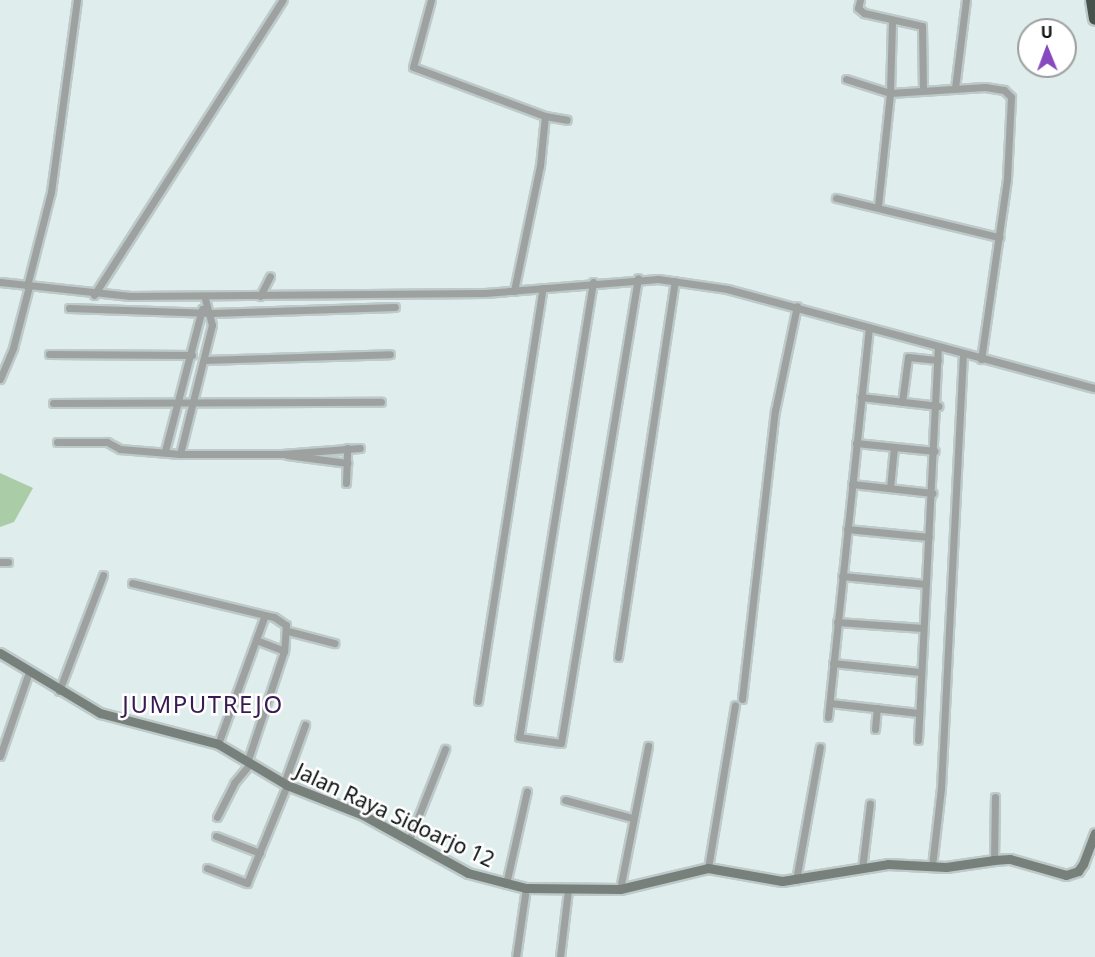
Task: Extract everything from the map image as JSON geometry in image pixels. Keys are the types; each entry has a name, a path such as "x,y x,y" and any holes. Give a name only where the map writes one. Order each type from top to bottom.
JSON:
{"highway":[{"path":"1092,0 1095,20"}],"main road":[{"name":"Jalan Raya Sidoarjo 12","path":"0,653 27,676 100,712 218,744 248,765 285,786 363,815 468,873 526,888 568,892 620,889 708,868 768,880 796,880 888,864 932,866 1010,859 1070,874 1083,864 1095,833"}],"street":[{"path":"0,379 9,358 51,192 77,0"},
{"path":"94,295 283,0"},
{"path":"430,0 413,67 545,116 567,120"},
{"path":"860,0 861,11 923,28 923,89"},
{"path":"955,88 966,0"},
{"path":"878,206 890,93 892,21"},
{"path":"846,79 890,93 923,89 994,87 1011,97 1011,136 981,359"},
{"path":"514,291 540,166 545,116"},
{"path":"836,198 878,206 999,237"},
{"path":"260,296 270,276"},
{"path":"0,282 94,295 260,296 514,291 638,278 675,281 727,289 797,306 938,348 1095,388"},
{"path":"593,282 519,737 561,743 638,278"},
{"path":"618,657 675,281"},
{"path":"478,700 543,288"},
{"path":"180,454 204,360 212,313 206,305 204,296"},
{"path":"165,451 192,356 200,313 206,305"},
{"path":"742,699 775,411 797,306"},
{"path":"69,308 212,313 395,307"},
{"path":"828,717 869,327"},
{"path":"918,740 920,672 938,406 938,348"},
{"path":"49,354 192,356"},
{"path":"204,360 390,354"},
{"path":"932,866 942,779 963,354"},
{"path":"0,356 9,358"},
{"path":"902,402 908,357 938,360"},
{"path":"861,397 938,406"},
{"path":"53,403 381,402"},
{"path":"57,442 107,442 120,449 180,454 282,454 360,448"},
{"path":"856,443 935,451"},
{"path":"890,489 894,447"},
{"path":"346,483 347,448"},
{"path":"282,454 347,463"},
{"path":"852,484 932,493"},
{"path":"847,529 929,537"},
{"path":"59,691 103,575"},
{"path":"842,576 926,584"},
{"path":"132,582 265,615 282,621 288,632 285,651 248,765 217,817"},
{"path":"218,744 265,615"},
{"path":"837,622 923,628"},
{"path":"288,632 334,643"},
{"path":"256,640 285,651"},
{"path":"833,663 920,672"},
{"path":"0,756 27,676"},
{"path":"830,703 918,713"},
{"path":"708,868 735,705"},
{"path":"875,729 877,708"},
{"path":"207,868 246,884 283,798 306,724"},
{"path":"620,889 632,818 648,746"},
{"path":"796,880 820,747"},
{"path":"409,840 445,749"},
{"path":"506,884 527,791"},
{"path":"994,860 995,797"},
{"path":"565,800 632,818"},
{"path":"862,869 870,803"},
{"path":"216,836 261,853"},
{"path":"516,957 526,888"},
{"path":"561,957 568,892"}],"green space":[{"path":"0,473 33,488 14,522 0,527"}],"district":[{"name":"JUMPUTREJO","path":"203,704"}]}
